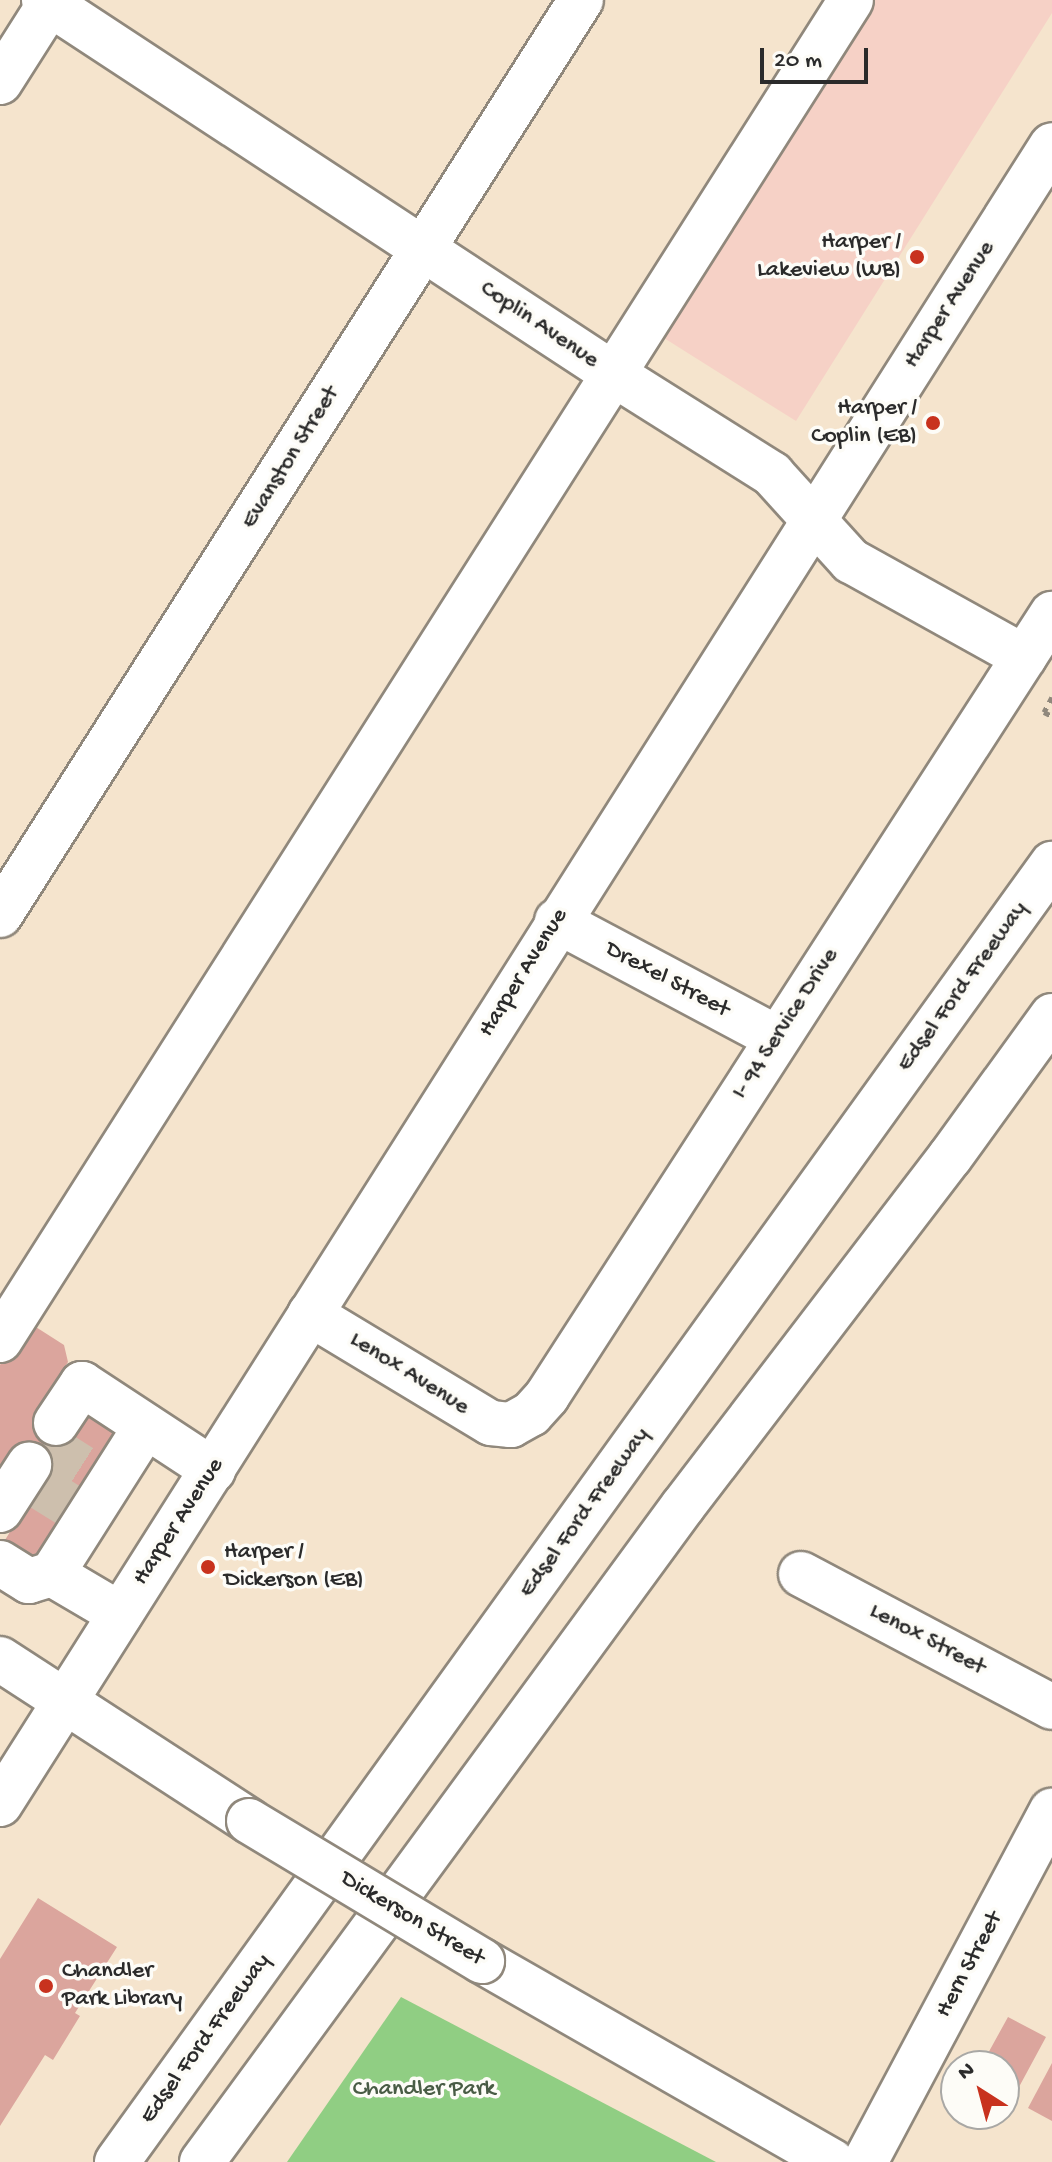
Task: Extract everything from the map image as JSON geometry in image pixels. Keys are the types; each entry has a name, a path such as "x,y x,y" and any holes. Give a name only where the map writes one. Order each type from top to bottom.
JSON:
{"main road":[{"name":"Evanston Street","path":"0,915 581,0"},
{"path":"0,1340 851,0"},
{"name":"Coplin Avenue","path":"48,1 615,375 772,474 851,561 1024,657"},
{"path":"0,82 48,1"},
{"name":"Harper Avenue","path":"0,1804 557,921 1050,152"},
{"name":"I- 94 Service Drive","path":"511,1425 531,1414 547,1396 1052,614"},
{"name":"Edsel Ford Freeway","path":"117,2162 1052,864"},
{"name":"Drexel Street","path":"557,921 777,1038"},
{"path":"202,2162 683,1506 950,1157 1052,1016"},
{"path":"950,1157 1052,1048"},
{"name":"Lenox Avenue","path":"310,1314 471,1413 491,1423 511,1425"},
{"path":"56,1423 82,1384 213,1470"},
{"path":"1,1565 29,1581 80,1520 146,1426"},
{"path":"80,1520 120,1614"},
{"name":"Lenox Street","path":"801,1574 1052,1707"},
{"name":"Dickerson Street","path":"0,1659 249,1821 482,1961 833,2162"},
{"name":"Hern Street","path":"865,2162 1052,1811"}],"path":[{"path":"1052,697 1044,712 1052,716"}],"shaded area":[{"path":"865,0 1052,0 1052,13 796,421 656,333"}],"green space":[{"name":"Chandler Park","path":"401,1997 716,2162 287,2162"}],"building":[{"path":"28,1322 64,1345 68,1362 62,1371 86,1409 126,1434 41,1569 2,1545 44,1476 0,1465 0,1365"},
{"name":"Chandler Park Library","path":"38,1898 117,1947 75,2013 80,2016 53,2060 45,2055 0,2126 0,1959"},
{"path":"1008,2017 1046,2037 1020,2085 1020,2050 990,2050"},
{"path":"1052,2063 1052,2121 1028,2108"}],"tunnel":[{"path":"44,1443 99,1478"},
{"path":"38,1486 78,1511"}],"place":[{"name":"Harper / Lakeview (WB)","path":"917,257"},
{"name":"Harper / Coplin (EB)","path":"933,423"},
{"name":"Harper / Dickerson (EB)","path":"208,1567"},
{"name":"Chandler Park Library","path":"46,1986"}]}
